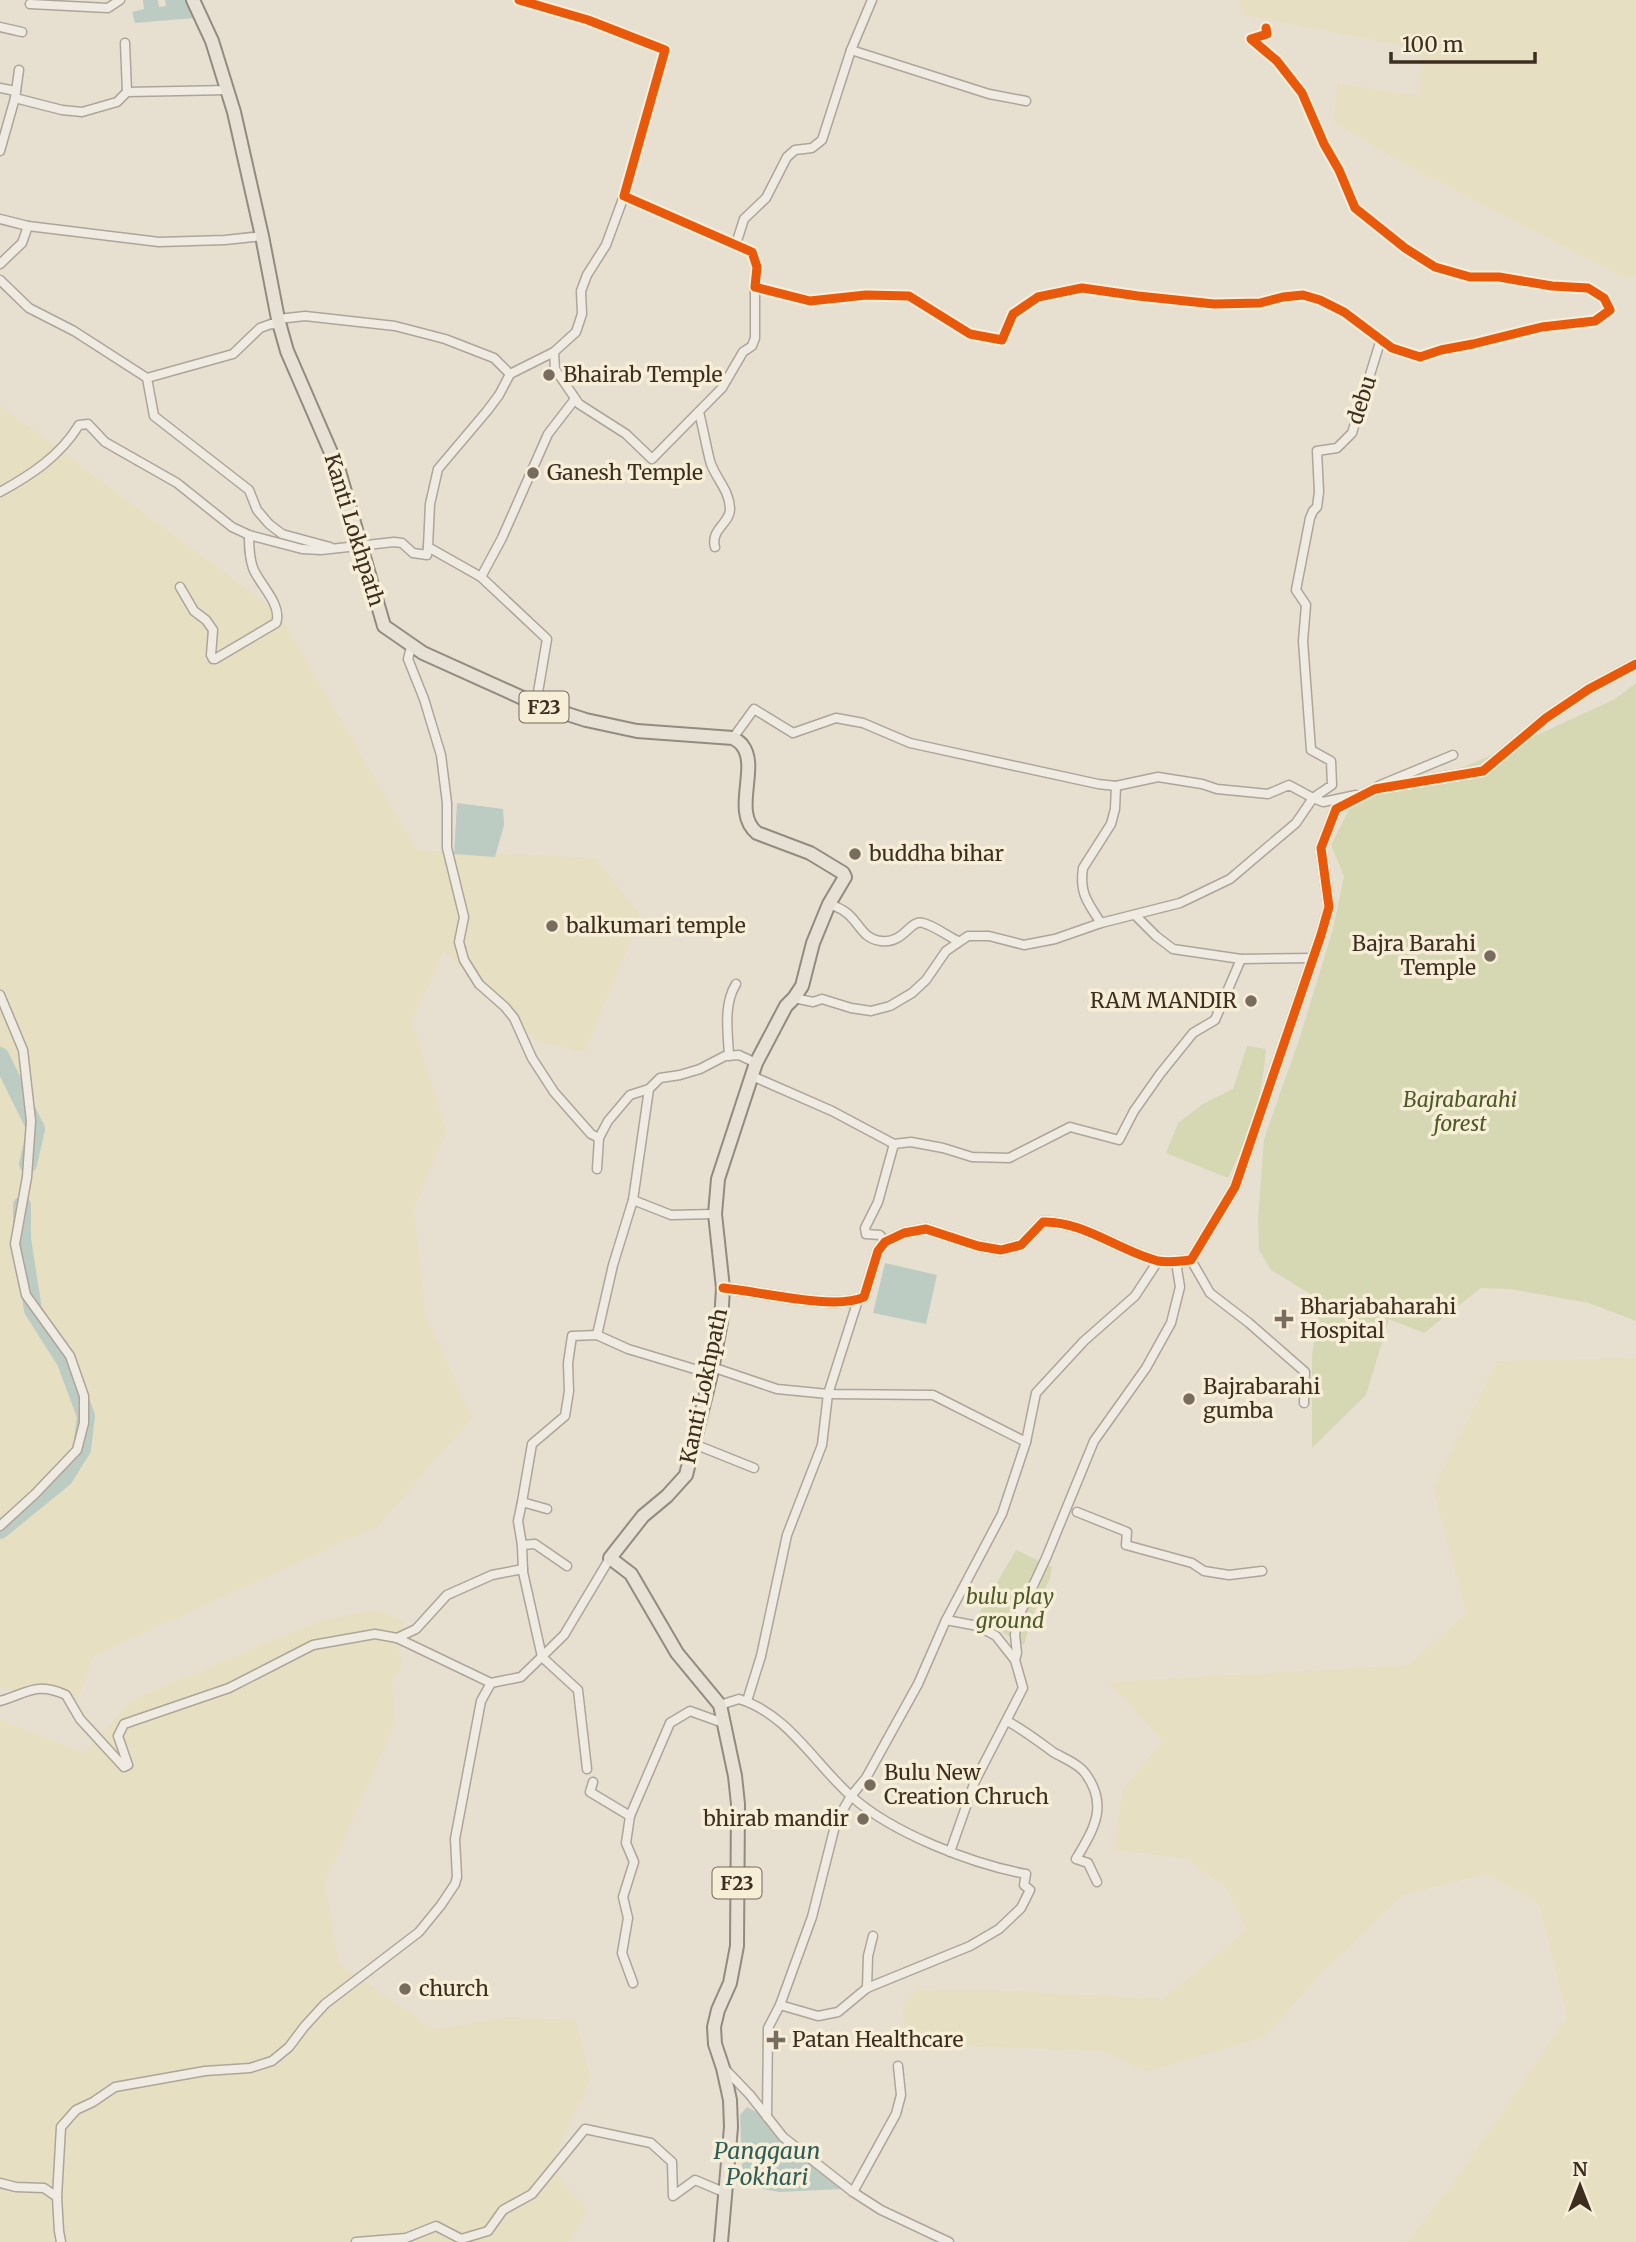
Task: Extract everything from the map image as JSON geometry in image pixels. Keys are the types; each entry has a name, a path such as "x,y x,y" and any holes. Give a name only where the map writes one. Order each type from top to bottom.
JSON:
{"main road":[{"name":"Kanti Lokhpath","path":"193,0 212,41 228,90 287,351 339,471 384,626 411,647 536,704 586,720 638,731 733,738 742,745 747,757 747,822 757,833 810,853 843,873 843,881 829,904 813,943 802,986 786,1006 754,1070 718,1179 715,1214 723,1288 721,1322 685,1475 667,1496 643,1516 610,1558"},
{"name":"F23","path":"610,1558 631,1574 677,1653 720,1705 726,1724 738,1804 737,1946 730,1983 714,2027 715,2044 730,2100 731,2127 721,2242"}],"street":[{"path":"30,4 108,8 120,0"},
{"path":"0,492 26,478 55,455 79,425 88,424 105,442 177,483 232,527 249,535 302,549 402,543 413,553 427,555 430,504 438,469 487,411 510,374 554,352 576,332 582,314 581,291 606,245 624,196 665,50 588,20 519,0"},
{"path":"736,244 744,219 766,198 787,157 796,150 812,148 822,140 850,50 872,0"},
{"path":"0,27 22,32"},
{"path":"755,288 810,302 866,295 909,296 970,334 1002,340 1013,314 1038,297 1082,288 1214,304 1260,303 1303,295 1344,312 1392,348 1420,357 1542,327 1595,321 1610,310 1604,298 1588,288 1552,286 1499,277 1470,277 1435,267 1355,208 1302,93 1277,61 1251,39 1267,34 1266,28"},
{"path":"125,43 127,92"},
{"path":"850,50 989,93 1026,101"},
{"path":"0,151 19,70"},
{"path":"0,88 62,110 82,112 117,102 127,92 228,90"},
{"path":"554,352 555,369 575,400 626,434 652,459 722,388 743,352 752,346 755,338 757,267 752,252 624,196"},
{"path":"0,219 28,226 159,242 214,241 262,236"},
{"path":"0,264 22,243 28,226"},
{"path":"0,280 29,308 75,331 147,378 153,416 248,490 257,510 269,524 282,534 335,548"},
{"path":"147,378 233,354 260,328 305,316 395,326 446,339 494,358 510,374"},
{"name":"debu","path":"1313,798 1332,785 1331,761 1311,750 1303,641 1306,605 1296,590 1310,518 1317,508 1317,451 1337,449 1352,433 1381,339"},
{"path":"481,577 502,538 548,434 575,400"},
{"path":"699,412 710,462 724,486 730,507 729,514 714,535 715,547"},
{"path":"180,587 194,611 206,620 213,630 211,654 215,659 275,623 277,608 260,583 251,563 249,535"},
{"path":"428,547 481,577 547,639 536,704"},
{"path":"411,647 408,659 424,699 441,755 447,803 447,848 464,916 459,942 464,960 479,984 514,1018 532,1058 554,1092 592,1134 599,1138"},
{"path":"1191,1260 1235,1188 1313,958 1329,907 1321,848 1336,809 1375,789 1483,771 1546,718 1589,689 1636,664"},
{"path":"733,738 754,709 793,733 836,718 863,723 910,743 1116,786 1158,777 1217,789 1268,794 1289,785 1323,802 1353,796 1453,755"},
{"path":"1101,923 1082,891 1082,876 1083,868 1111,824 1116,786"},
{"path":"794,998 813,1002 822,999 851,1008 871,1010 890,1006 912,993 926,980 946,951 968,936 989,936 1024,945 1055,939 1101,923 1180,903 1230,879 1296,823 1313,798"},
{"path":"829,904 845,911 864,935 878,941 900,938 914,923 922,922 958,941"},
{"path":"1135,915 1173,949 1241,959 1313,958"},
{"path":"597,1170 599,1138 607,1121 629,1095 649,1089 660,1078 701,1069 713,1061 739,1055 754,1070 894,1144 911,1142 972,1157 1009,1158 1070,1127 1119,1140 1134,1111 1160,1074 1193,1033 1215,1020 1241,959"},
{"path":"729,1056 728,1007 736,984"},
{"path":"0,995 23,1050 31,1121 27,1177 15,1244 26,1295 70,1356 84,1396 84,1423 77,1450 0,1527"},
{"path":"597,1335 613,1265 633,1200 649,1089"},
{"path":"885,1242 880,1235 866,1234 865,1228 878,1202 894,1144"},
{"path":"633,1200 671,1215 715,1214"},
{"path":"723,1288 830,1303 859,1300 864,1297 878,1251 885,1242 904,1233 926,1229 978,1246 1001,1250 1021,1245 1043,1222 1053,1221 1089,1232 1158,1261 1191,1260"},
{"path":"1191,1260 1210,1293 1305,1372 1304,1403"},
{"path":"767,2117 768,2028 780,2005 812,1917 836,1822 851,1796 866,1778 918,1684 946,1620 1002,1514 1026,1443 1036,1393 1084,1342 1135,1296 1158,1261"},
{"path":"1015,1660 1017,1620 1046,1558 1094,1441 1146,1368 1171,1323 1180,1287 1176,1262"},
{"path":"747,1701 761,1656 787,1535 822,1445 828,1394 859,1300"},
{"path":"587,1769 578,1690 542,1657 523,1569 518,1521 532,1444 565,1416 572,1336 597,1335 628,1349 777,1389 828,1394 933,1395 1026,1443"},
{"path":"694,1444 754,1468"},
{"path":"522,1502 547,1508"},
{"path":"1077,1512 1127,1532 1126,1545 1192,1563 1204,1571 1229,1575 1262,1571"},
{"path":"522,1545 535,1544 566,1566"},
{"path":"0,1701 29,1689 58,1691 65,1695 80,1719 124,1767 128,1765 118,1736 124,1724 229,1688 313,1645 375,1634 397,1638 491,1683 521,1676 564,1635 610,1558"},
{"path":"397,1638 416,1629 447,1595 492,1575 523,1569"},
{"path":"946,1620 978,1626 996,1636 1015,1660 1023,1689 975,1781 950,1852"},
{"path":"61,2242 57,2197 61,2127 76,2110 115,2087 153,2078 250,2068 272,2061 289,2048 325,2004 419,1932 455,1884 455,1839 481,1701 491,1683"},
{"path":"720,1705 739,1699 774,1716 851,1796 897,1826 950,1852 994,1867 1026,1874 1024,1885 1030,1890 1021,1908 999,1928 970,1946 867,1988 838,2012 818,2016 780,2005"},
{"path":"633,1983 622,1953 628,1918 622,1897 634,1862 625,1843 630,1816 670,1723 690,1711 726,1724"},
{"path":"1007,1721 1029,1733 1084,1772 1098,1800 1095,1826 1076,1859 1088,1863 1097,1882"},
{"path":"593,1782 590,1792 630,1816"},
{"path":"867,1988 868,1956 873,1936"},
{"path":"853,2192 895,2114 901,2095 898,2066"},
{"path":"723,2068 750,2095 783,2137 853,2192 881,2210 950,2242"},
{"path":"356,2242 407,2238 436,2226 461,2239 488,2231 503,2210 532,2193 585,2129 651,2143 672,2162 673,2196 695,2180 726,2193"},
{"path":"0,2183 16,2187 44,2188 57,2197"}],"shaded area":[{"path":"1239,0 1636,0 1636,274 1628,280 1399,161 1334,122 1337,83 1419,96 1422,49 1243,15"},
{"path":"0,405 278,612 417,850 596,858 641,916 585,1052 538,1042 444,951 412,1021 447,1131 414,1208 425,1313 472,1418 379,1526 94,1656 78,1699 0,1687"},
{"path":"1636,1358 1636,2242 1407,2242 1457,2177 1567,2017 1539,1905 1487,1874 1403,1895 1330,1965 1264,2037 1147,2072 1103,2051 905,2044 903,2004 918,1990 1009,1991 1162,1999 1246,1930 1227,1889 1185,1858 1114,1850 1123,1789 1162,1741 1109,1682 1408,1665 1466,1613 1433,1488 1497,1361"},
{"path":"378,1609 404,1621 398,1649 402,1660 400,1671 392,1682 395,1724 325,1883 339,1964 435,2029 509,2017 576,2020 591,2079 549,2168 588,2209 571,2242 0,2242 0,1719 84,1753 131,1700 318,1621"}],"green space":[{"name":"Bajrabarahi forest","path":"1636,683 1636,1321 1589,1303 1510,1289 1481,1288 1424,1333 1389,1319 1366,1395 1312,1448 1312,1356 1320,1300 1271,1270 1259,1250 1258,1219 1264,1139 1300,1037 1333,929 1344,876 1331,845 1349,810 1378,795 1450,773 1524,741 1615,699"},
{"path":"1247,1046 1266,1049 1264,1069 1255,1119 1228,1178 1166,1153 1178,1123 1203,1104 1233,1089"},
{"name":"bulu play ground","path":"1016,1550 1052,1567 1050,1578 1031,1619 1024,1645 977,1617"}],"water":[{"path":"143,0 158,0 159,7 166,6 165,0 186,0 194,18 135,23 132,12 144,9"},
{"path":"457,803 503,809 504,825 495,857 454,854"},
{"path":"885,1263 937,1275 926,1324 873,1313"},
{"name":"Panggaun Pokhari","path":"747,2107 762,2115 780,2142 843,2189 779,2192 743,2185 740,2115"}],"waterway":[{"path":"0,1056 36,1129 28,1164"},
{"path":"0,1530 64,1478 82,1449 86,1416 66,1362 33,1310 22,1239 22,1205"}],"cycle path":[{"path":"519,0 588,20 665,50 624,196 752,252 757,267 755,287 810,301 866,295 909,296 970,334 1002,340 1013,314 1038,297 1082,288 1214,304 1260,303 1303,295 1344,312 1392,348 1420,357 1542,327 1595,321 1610,310 1604,298 1588,288 1552,286 1499,277 1470,277 1435,267 1405,248 1355,208 1302,93 1277,61 1251,39 1267,34 1266,28"},
{"path":"723,1288 796,1299 851,1301 864,1297 878,1251 885,1242 904,1233 926,1229 978,1246 1001,1250 1021,1245 1043,1222 1058,1223 1087,1231 1158,1261 1191,1260 1235,1187 1321,935 1329,907 1321,848 1336,809 1375,789 1483,771 1546,718 1589,689 1636,664"}],"place":[{"name":"Bhairab Temple","path":"549,375"},
{"name":"Ganesh Temple","path":"533,473"},
{"name":"buddha bihar","path":"855,854"},
{"name":"balkumari temple","path":"552,926"},
{"name":"Bajra Barahi Temple","path":"1490,956"},
{"name":"RAM MANDIR","path":"1251,1001"},
{"name":"Bharjabaharahi Hospital","path":"1284,1319"},
{"name":"Bajrabarahi gumba","path":"1189,1399"},
{"name":"Bulu New Creation Chruch","path":"870,1785"},
{"name":"bhirab mandir","path":"863,1819"},
{"name":"church","path":"405,1989"},
{"name":"Patan Healthcare","path":"776,2040"}]}
